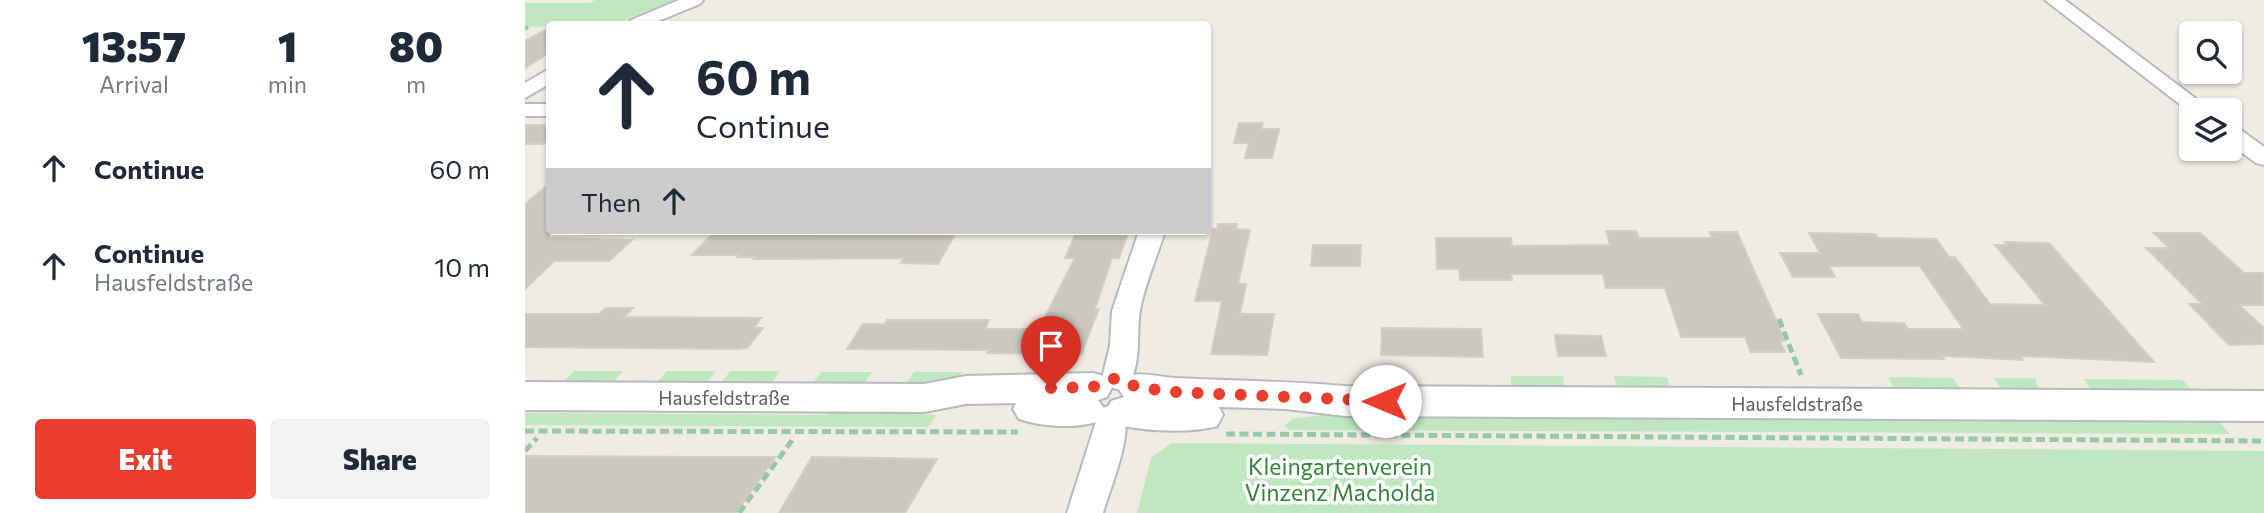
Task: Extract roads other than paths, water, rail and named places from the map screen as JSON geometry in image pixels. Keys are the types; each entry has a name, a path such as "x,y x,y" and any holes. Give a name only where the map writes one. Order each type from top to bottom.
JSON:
{"street":[{"path":"644,21 694,0"},
{"path":"2054,0 2184,98"},
{"path":"525,92 546,77"},
{"path":"525,110 546,110"},
{"path":"2242,142 2264,158"},
{"path":"1084,513 1108,440 1111,399 1125,346 1126,311 1151,235"},
{"name":"Hausfeldstraße","path":"525,396 924,398 954,408 1111,399 1275,414 1330,401 2264,406"}],"park label":[{"name":"Kleingartenverein Vinzenz Macholda","path":"1340,479"}]}
